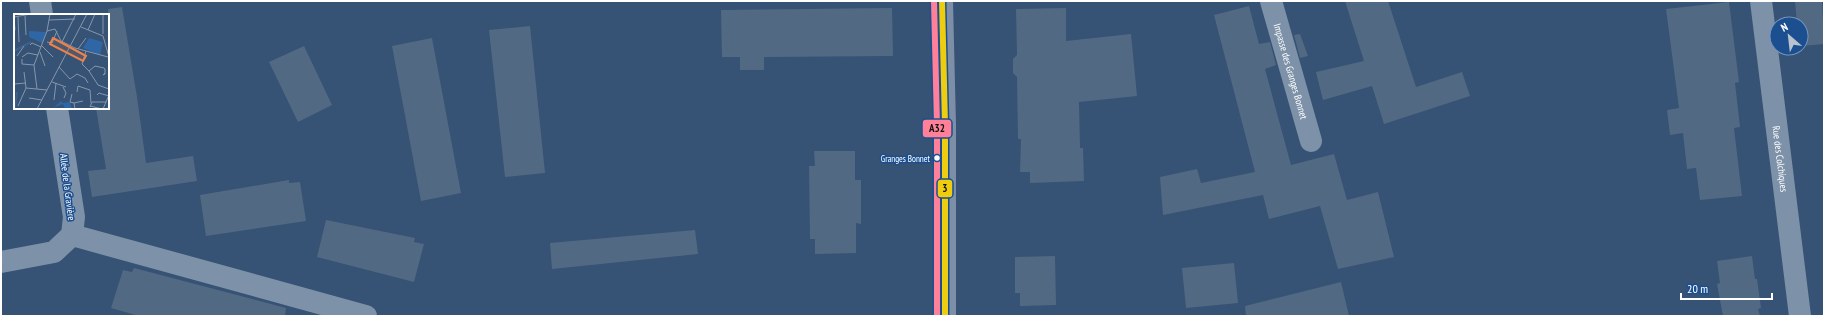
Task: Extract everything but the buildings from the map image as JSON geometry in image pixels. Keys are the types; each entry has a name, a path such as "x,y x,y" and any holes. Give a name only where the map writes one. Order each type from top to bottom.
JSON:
{"main road":[{"path":"942,1 945,133 945,316"}],"street":[{"path":"40,1 42,14"},
{"name":"Impasse des Granges Bonnet","path":"1271,1 1312,141"},
{"name":"Rue des Colchiques","path":"1761,1 1800,316"},
{"name":"Allée de la Gravière","path":"1,262 54,252 72,235 74,217 57,109"},
{"path":"72,235 366,316"}],"transit line":[{"name":"A32","path":"934,1 937,125 937,316"},
{"name":"3","path":"942,1 945,125 945,316"}],"place":[{"name":"Granges Bonnet","path":"937,158"}]}
